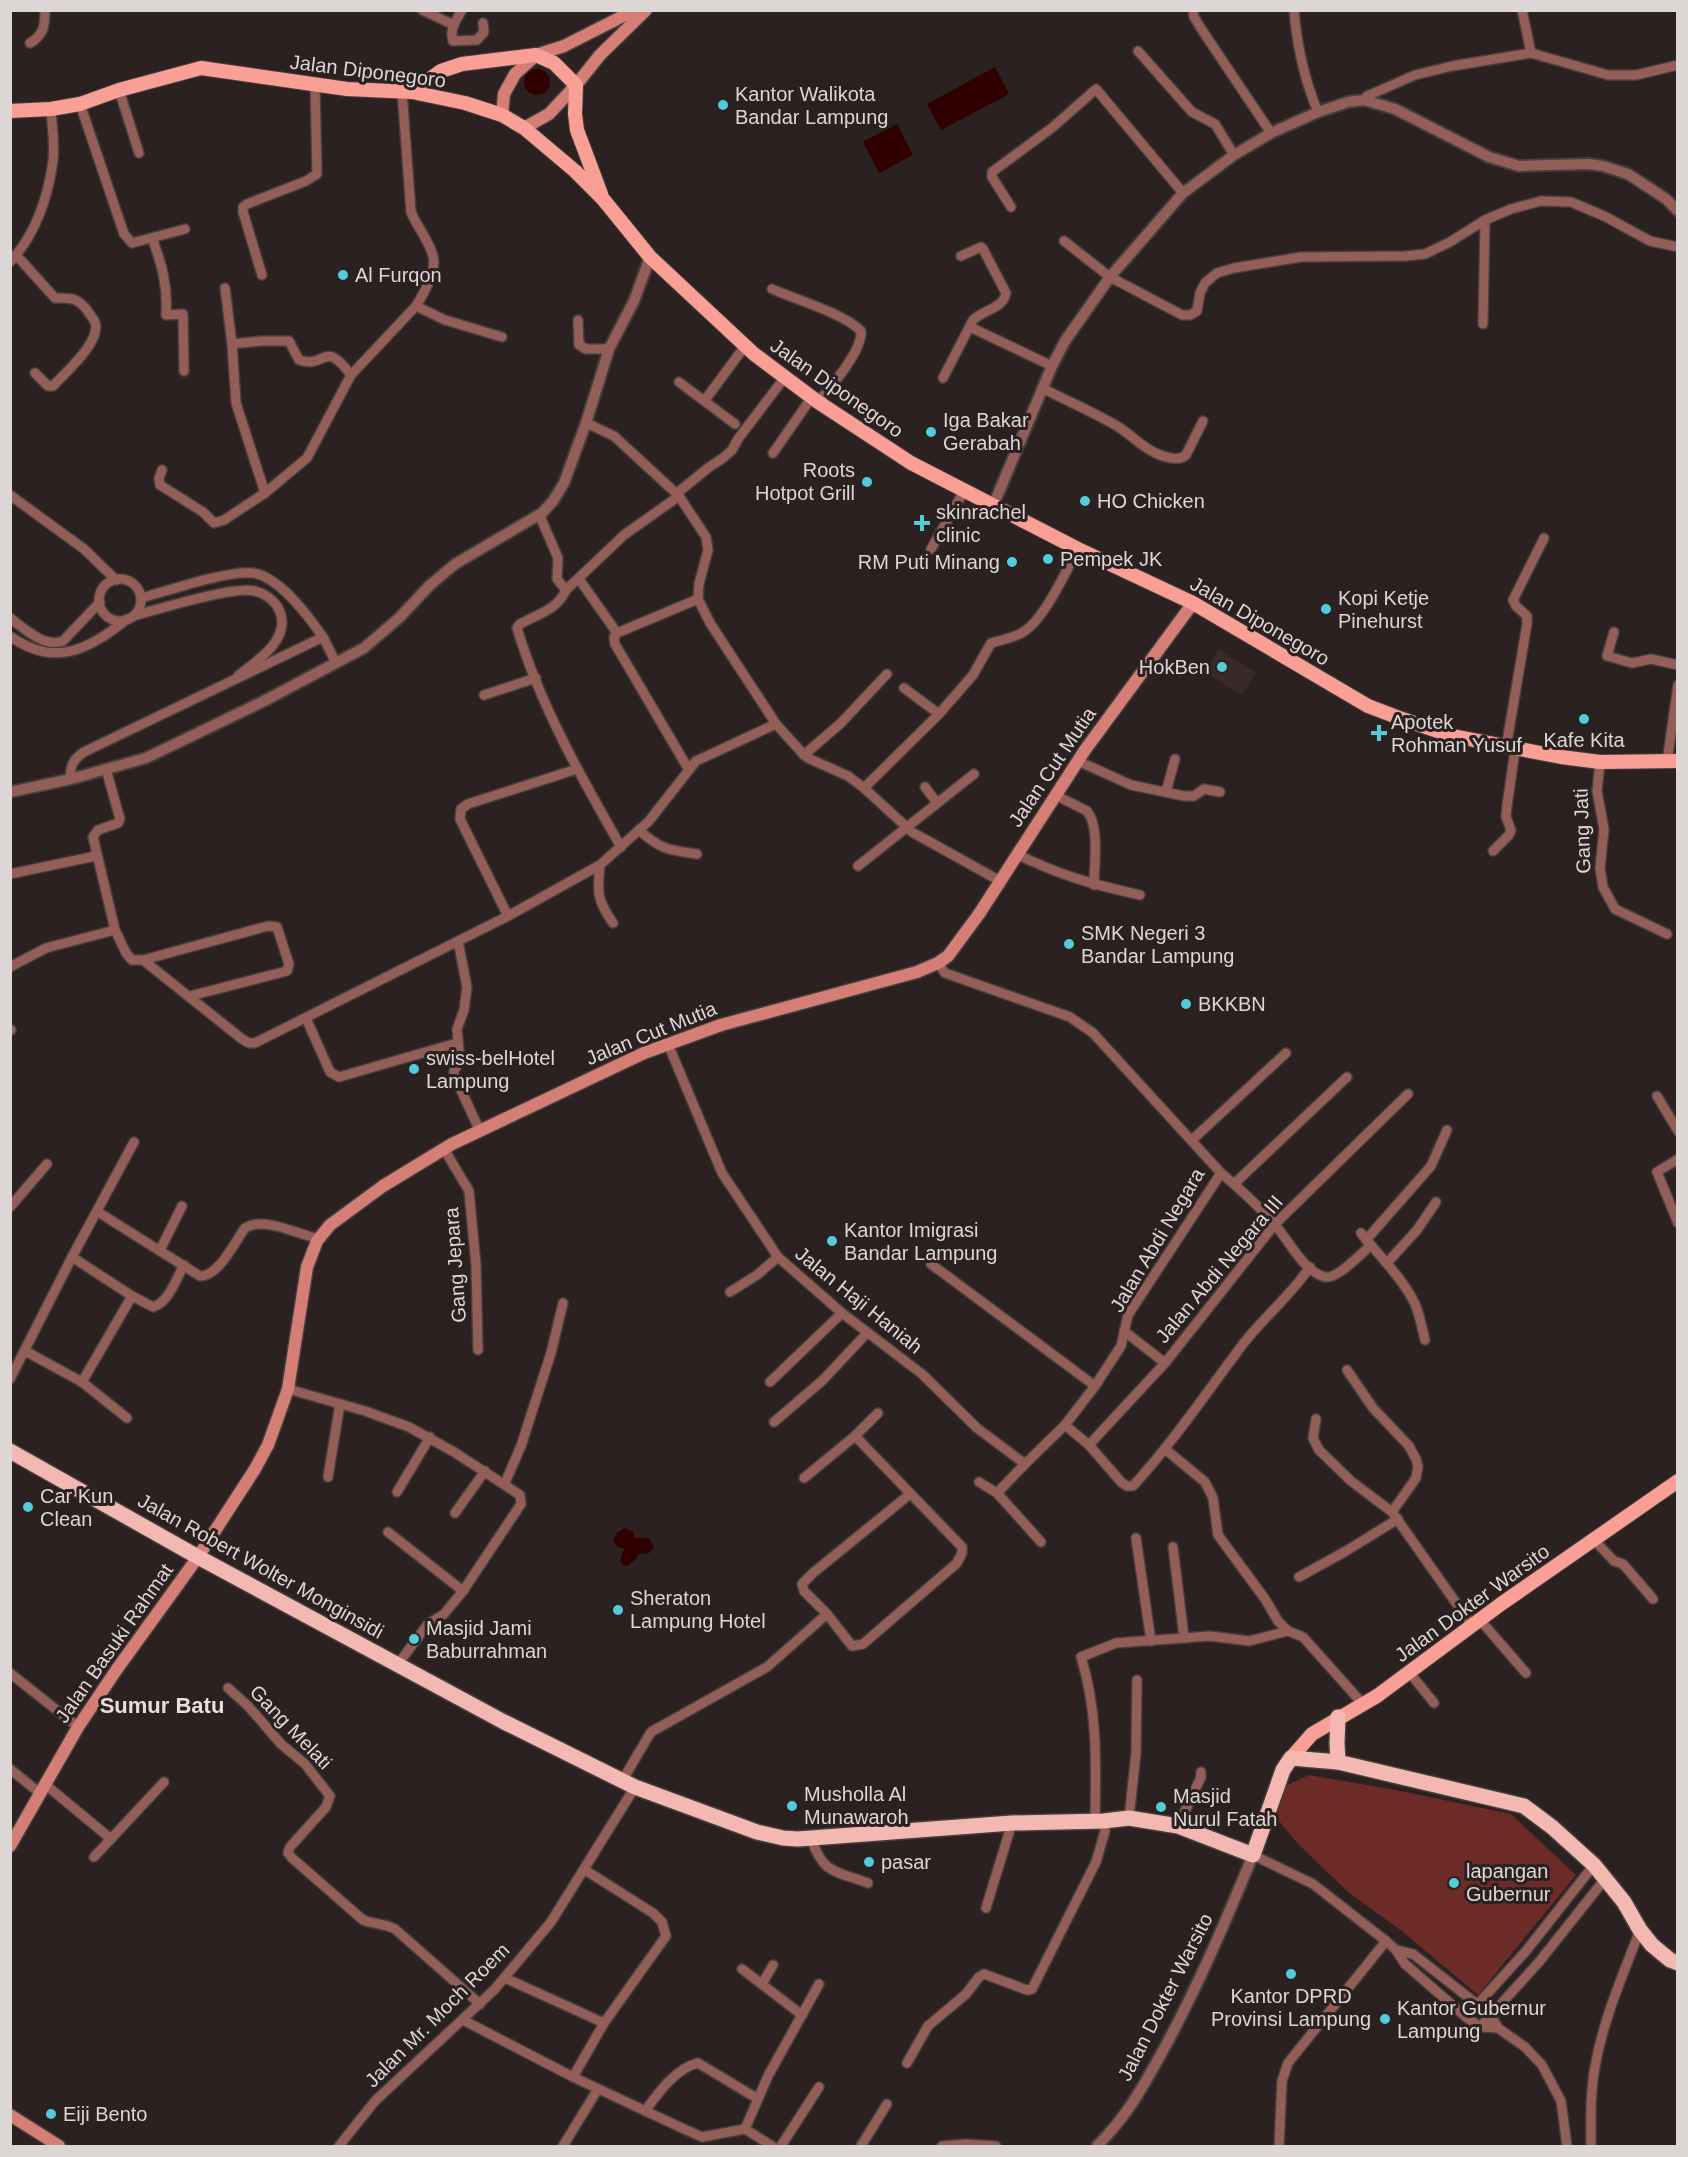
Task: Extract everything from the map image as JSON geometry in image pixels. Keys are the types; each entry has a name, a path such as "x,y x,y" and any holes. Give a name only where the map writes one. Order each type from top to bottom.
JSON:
{"highway":[{"name":"Jalan Robert Wolter Monginsidi","path":"10,1451 198,1557 504,1722 629,1784 757,1832 783,1838 811,1838 1012,1822 1100,1821 1129,1818 1178,1826 1253,1855"},
{"path":"1338,1717 1338,1762"},
{"path":"1253,1855 1283,1770 1291,1758 1338,1762 1524,1806 1552,1827 1594,1865 1624,1902 1640,1930 1658,1950 1677,1963"}],"main road":[{"path":"407,91 441,71 462,64 536,55 564,46 635,10"},
{"path":"524,128 549,114 600,55 646,10"},
{"path":"536,55 554,63 576,85 577,130 603,199"},
{"path":"502,115 504,94 509,84 515,74 536,55"},
{"name":"Jalan Diponegoro","path":"10,111 51,109 80,104 119,90 201,68 347,89 407,91 465,103 502,115 524,128 575,171 603,199 650,257 745,346 815,399 911,464 1078,549 1193,603 1368,706 1453,736 1511,749 1600,762 1672,761"},
{"name":"Jalan Cut Mutia","path":"198,1557 268,1445 288,1389 307,1267 317,1241 330,1225 352,1208 444,1149 611,1068 721,1025 917,972 948,956 1078,761 1193,603"},
{"name":"Jalan Dokter Warsito","path":"1291,1758 1312,1734 1377,1696 1677,1480"},
{"name":"Jalan Basuki Rahmat","path":"10,1846 78,1727 198,1557"},
{"path":"10,2115 59,2146"}],"street":[{"path":"30,43 39,38 43,31 45,10"},
{"path":"422,10 453,25"},
{"path":"462,10 453,25 451,35 453,41 477,40 484,32 483,23"},
{"path":"1193,10 1202,30 1271,133"},
{"path":"1294,10 1304,77 1318,112"},
{"path":"1522,10 1531,52"},
{"path":"1138,51 1192,112 1215,124 1234,155"},
{"path":"1364,100 1367,96 1415,75 1531,52 1608,75 1636,75 1677,65"},
{"path":"262,275 243,207 306,181 317,174 315,85"},
{"path":"1011,207 992,177 992,172 1053,127 1096,88 1183,193"},
{"path":"119,90 139,153"},
{"path":"162,470 159,478 160,484 202,512 213,523 224,520 265,493 307,458 351,375 416,306 424,293 434,264 433,255 416,226 411,212 407,91"},
{"path":"993,506 1052,366 1065,341 1110,277 1183,193 1234,155 1271,133 1318,112 1348,102 1364,100 1395,109 1488,157 1519,166 1588,164 1628,174 1666,199 1677,211"},
{"path":"80,104 124,234 132,243 185,229"},
{"path":"35,373 48,386 53,386 90,346 96,330 95,321 81,302 74,298 55,298 14,259 30,236 46,196 53,159 51,109"},
{"path":"1064,241 1110,277 1182,315 1190,315 1197,311 1200,293 1205,283 1217,273 1233,268 1301,257 1425,254 1511,208 1540,201 1571,202 1604,216 1650,241 1677,247"},
{"path":"1482,324 1485,220"},
{"path":"152,238 163,268 167,294 166,315 183,314 184,371"},
{"path":"943,378 979,314 1003,303 1006,293 981,247 961,256"},
{"path":"10,792 71,779 146,758 264,702 364,648 455,564 539,514 554,501 564,483 609,349 634,301 650,257"},
{"path":"225,288 237,411 265,493"},
{"path":"772,289 815,306 860,328 862,333 840,377 815,399 773,453"},
{"path":"416,306 445,320 502,338"},
{"path":"578,320 579,345 586,349 609,349"},
{"path":"970,327 1052,366"},
{"path":"232,344 289,341 299,360 306,363 326,355 334,357 351,375"},
{"path":"705,400 745,346"},
{"path":"621,847 576,769 536,678 518,626 554,608 562,600 566,590 633,528 732,450 785,377"},
{"path":"679,382 735,424"},
{"path":"1042,388 1119,427 1141,445 1159,455 1172,458 1182,458 1186,455 1203,422"},
{"path":"586,423 614,436 677,495 706,537 708,550 699,584 698,599 710,623 776,724 804,755 848,776 912,832 1000,881"},
{"path":"930,549 964,491"},
{"path":"10,495 84,549 116,580"},
{"path":"539,514 558,558 557,579 566,590"},
{"path":"1493,851 1511,830 1506,817 1511,749 1527,624 1527,616 1513,600 1544,538"},
{"path":"864,788 939,714 973,675 991,643 1022,633 1028,628 1045,608 1078,549"},
{"path":"141,598 237,573 255,573 271,581 300,604 324,637 336,663"},
{"path":"579,579 617,633"},
{"path":"10,636 42,653 63,653 84,646 114,630 130,617 139,609 141,598 139,591 125,580 116,580 103,589 100,602 101,608 109,617 118,620 130,617 211,596 256,591 276,603 282,618 277,639 267,652 227,685"},
{"path":"689,770 615,644 614,637 617,633 698,599"},
{"path":"10,618 32,634 55,644 63,641 100,602"},
{"path":"1614,632 1607,656 1632,663 1651,659 1677,665"},
{"path":"71,779 70,771 75,759 84,752 324,637"},
{"path":"804,755 841,723 887,674"},
{"path":"484,695 536,678"},
{"path":"1672,761 1677,685"},
{"path":"904,688 939,714"},
{"path":"143,960 249,1043 255,1043 508,916 600,865 649,821 696,761 776,724"},
{"path":"1166,792 1174,759"},
{"path":"1078,761 1131,785 1194,796 1204,789 1220,792"},
{"name":"Gang Jati","path":"1600,762 1597,791 1604,829 1600,868 1603,887 1615,909 1667,934"},
{"path":"106,769 120,819 118,823 98,830 93,837 115,930 132,960 143,960 272,925 278,927 289,964 287,970 190,996"},
{"path":"508,916 460,819 460,809 468,804 576,769"},
{"path":"858,866 974,774"},
{"path":"925,787 936,803"},
{"path":"1055,795 1087,811 1091,816 1094,826 1094,885"},
{"path":"639,830 653,843 666,850 697,855"},
{"path":"1017,854 1047,870 1094,885 1140,895"},
{"path":"10,874 96,856"},
{"path":"600,865 598,884 600,904 613,923"},
{"path":"10,967 46,948 115,930"},
{"path":"458,941 466,987 464,1010 457,1029 460,1060 454,1075 480,1131"},
{"name":"Jalan Abdi Negara","path":"938,963 945,973 1070,1017 1093,1034 1221,1173 1128,1315 1121,1346 1095,1386 1065,1425 1021,1461 997,1493"},
{"path":"306,1018 330,1072 339,1077 457,1043"},
{"name":"Jalan Haji Haniah","path":"668,1044 722,1173 778,1257 842,1313 922,1374 977,1428 1021,1461"},
{"path":"1192,1140 1286,1053"},
{"path":"1234,1184 1347,1077"},
{"name":"Jalan Abdi Negara III","path":"1089,1445 1165,1363 1275,1224 1408,1094"},
{"path":"1657,1096 1677,1131"},
{"path":"1221,1173 1275,1224 1299,1257 1325,1277 1331,1276 1431,1166 1447,1130"},
{"path":"10,1379 134,1142"},
{"name":"Gang Jepara","path":"444,1149 469,1191 476,1265 478,1350"},
{"path":"1677,1159 1657,1172 1677,1223"},
{"path":"10,1207 47,1164"},
{"path":"1387,1263 1417,1230 1436,1202"},
{"path":"160,1250 182,1206"},
{"path":"98,1212 200,1276 211,1274 250,1224 270,1225 312,1237 317,1241"},
{"path":"1366,1239 1387,1263 1414,1302 1420,1316 1425,1340"},
{"path":"72,1257 153,1307 159,1305 167,1295 184,1265"},
{"path":"730,1292 757,1275 778,1257"},
{"path":"932,1264 1095,1386"},
{"path":"1065,1425 1089,1445 1122,1483 1129,1487 1133,1486 1165,1449 1243,1344 1301,1281 1310,1267"},
{"path":"82,1382 132,1296"},
{"path":"505,1483 521,1446 551,1353 563,1303"},
{"path":"770,1382 842,1313"},
{"path":"1124,1331 1165,1363"},
{"path":"774,1422 823,1380 867,1333"},
{"path":"26,1351 82,1382 127,1418"},
{"path":"1299,1577 1346,1551 1395,1515 1416,1478 1418,1466 1409,1446 1378,1414 1347,1370"},
{"path":"288,1389 410,1427 505,1483 520,1495 521,1504 463,1591 444,1614 428,1624 398,1664"},
{"path":"328,1477 340,1404"},
{"path":"804,1478 855,1436 878,1413"},
{"path":"1316,1419 1313,1438 1318,1450 1351,1481 1395,1515 1477,1624 1526,1673"},
{"path":"855,1436 962,1547 962,1553 957,1563 863,1644 852,1646 827,1614 801,1587 804,1581 910,1494"},
{"path":"397,1492 430,1437"},
{"path":"1165,1449 1205,1482 1213,1498 1218,1534 1278,1621 1288,1630 1303,1637 1362,1703"},
{"path":"455,1514 485,1471"},
{"path":"979,1482 997,1493 1041,1542"},
{"path":"387,1532 463,1591"},
{"path":"1136,1538 1151,1641"},
{"path":"1594,1540 1614,1561 1623,1564 1653,1599"},
{"path":"1173,1547 1184,1637"},
{"name":"Jalan Mr. Moch Roem","path":"339,2146 375,2101 505,1978 551,1922 585,1870 629,1784 651,1732 762,1671 827,1614"},
{"path":"907,2063 928,2026 966,1994 984,1974 1027,1990 1032,1989 1096,1862 1105,1831 1100,1821 1089,1682 1081,1657 1116,1643 1210,1636 1249,1641 1288,1630"},
{"path":"1409,1672 1434,1702"},
{"path":"10,1673 78,1727"},
{"path":"1129,1818 1136,1753 1137,1680"},
{"name":"Gang Melati","path":"228,1688 248,1706 281,1744 305,1764 330,1796 326,1807 290,1847 288,1852 292,1858 363,1920 376,1925 388,1925 395,1929 480,2004"},
{"path":"10,1769 44,1790 111,1839"},
{"path":"1178,1826 1201,1772"},
{"path":"94,1857 164,1782"},
{"path":"986,1908 1012,1822"},
{"path":"811,1838 823,1864 837,1872 868,1883"},
{"path":"1253,1855 1313,1884 1386,1941 1396,1950 1405,1964 1466,2017 1480,2027 1498,2028"},
{"name":"Jalan Dokter Warsito","path":"1097,2146 1116,2127 1132,2105 1178,2024 1213,1952 1253,1855"},
{"path":"1466,2017 1526,1951 1594,1865"},
{"path":"573,2077 604,2023 666,1936 662,1922 653,1913 585,1870"},
{"path":"1480,2027 1539,1962 1605,1879"},
{"path":"1591,2146 1591,2101 1595,2067 1617,1991 1640,1930"},
{"path":"1280,2146 1282,2080 1288,2063 1386,1941"},
{"path":"1396,1950 1413,1954 1491,2014 1498,2028 1525,2048 1542,2065 1561,2101 1566,2146"},
{"path":"762,1984 773,1965"},
{"path":"742,1969 802,2015"},
{"path":"505,1978 604,2023"},
{"path":"745,2129 775,2063 819,1984"},
{"path":"463,2020 573,2077 702,2137 745,2129 772,2146"},
{"path":"645,2111 660,2090 675,2076 690,2065 698,2063 758,2099"},
{"path":"781,2146 819,2087"},
{"path":"563,2146 598,2089"},
{"path":"861,2146 887,2104"},
{"path":"696,2146 702,2137"},
{"path":"942,2146 966,2144 996,2146"}],"shaded area":[{"path":"995,67 1009,94 941,130 927,104"},
{"path":"537,69 546,73 550,82 546,91 537,95 528,91 524,82 528,73"},
{"path":"897,124 913,155 879,173 863,142"},
{"path":"1218,649 1256,672 1242,695 1204,672"},
{"path":"625,1528 633,1532 635,1538 649,1538 654,1547 649,1553 639,1554 627,1566 620,1561 624,1549 616,1546 613,1540 617,1533"},
{"name":"lapangan Gubernur","path":"1309,1775 1511,1814 1576,1875 1478,1995 1403,1932 1348,1892 1298,1844 1274,1815 1285,1786"}],"place":[{"name":"Kantor Walikota Bandar Lampung","path":"723,105"},
{"name":"Al Furqon","path":"343,275"},
{"name":"Iga Bakar Gerabah","path":"931,432"},
{"name":"Roots Hotpot Grill","path":"867,482"},
{"name":"HO Chicken","path":"1085,501"},
{"name":"skinrachel clinic","path":"922,523"},
{"name":"Pempek JK","path":"1048,559"},
{"name":"RM Puti Minang","path":"1012,562"},
{"name":"Kopi Ketje Pinehurst","path":"1326,609"},
{"name":"HokBen","path":"1222,667"},
{"name":"Kafe Kita","path":"1584,719"},
{"name":"Apotek Rohman Yusuf","path":"1379,733"},
{"name":"SMK Negeri 3 Bandar Lampung","path":"1069,944"},
{"name":"BKKBN","path":"1186,1004"},
{"name":"swiss-belHotel Lampung","path":"414,1069"},
{"name":"Kantor Imigrasi Bandar Lampung","path":"832,1241"},
{"name":"Car Kun Clean","path":"28,1507"},
{"name":"Sheraton Lampung Hotel","path":"618,1610"},
{"name":"Masjid Jami Baburrahman","path":"414,1639"},
{"name":"Musholla Al Munawaroh","path":"792,1806"},
{"name":"Masjid Nurul Fatah","path":"1161,1807"},
{"name":"pasar","path":"869,1862"},
{"name":"lapangan Gubernur","path":"1454,1883"},
{"name":"Kantor DPRD Provinsi Lampung","path":"1291,1974"},
{"name":"Kantor Gubernur Lampung","path":"1385,2019"},
{"name":"Eiji Bento","path":"51,2114"}],"district":[{"name":"Sumur Batu","path":"162,1705"}]}
